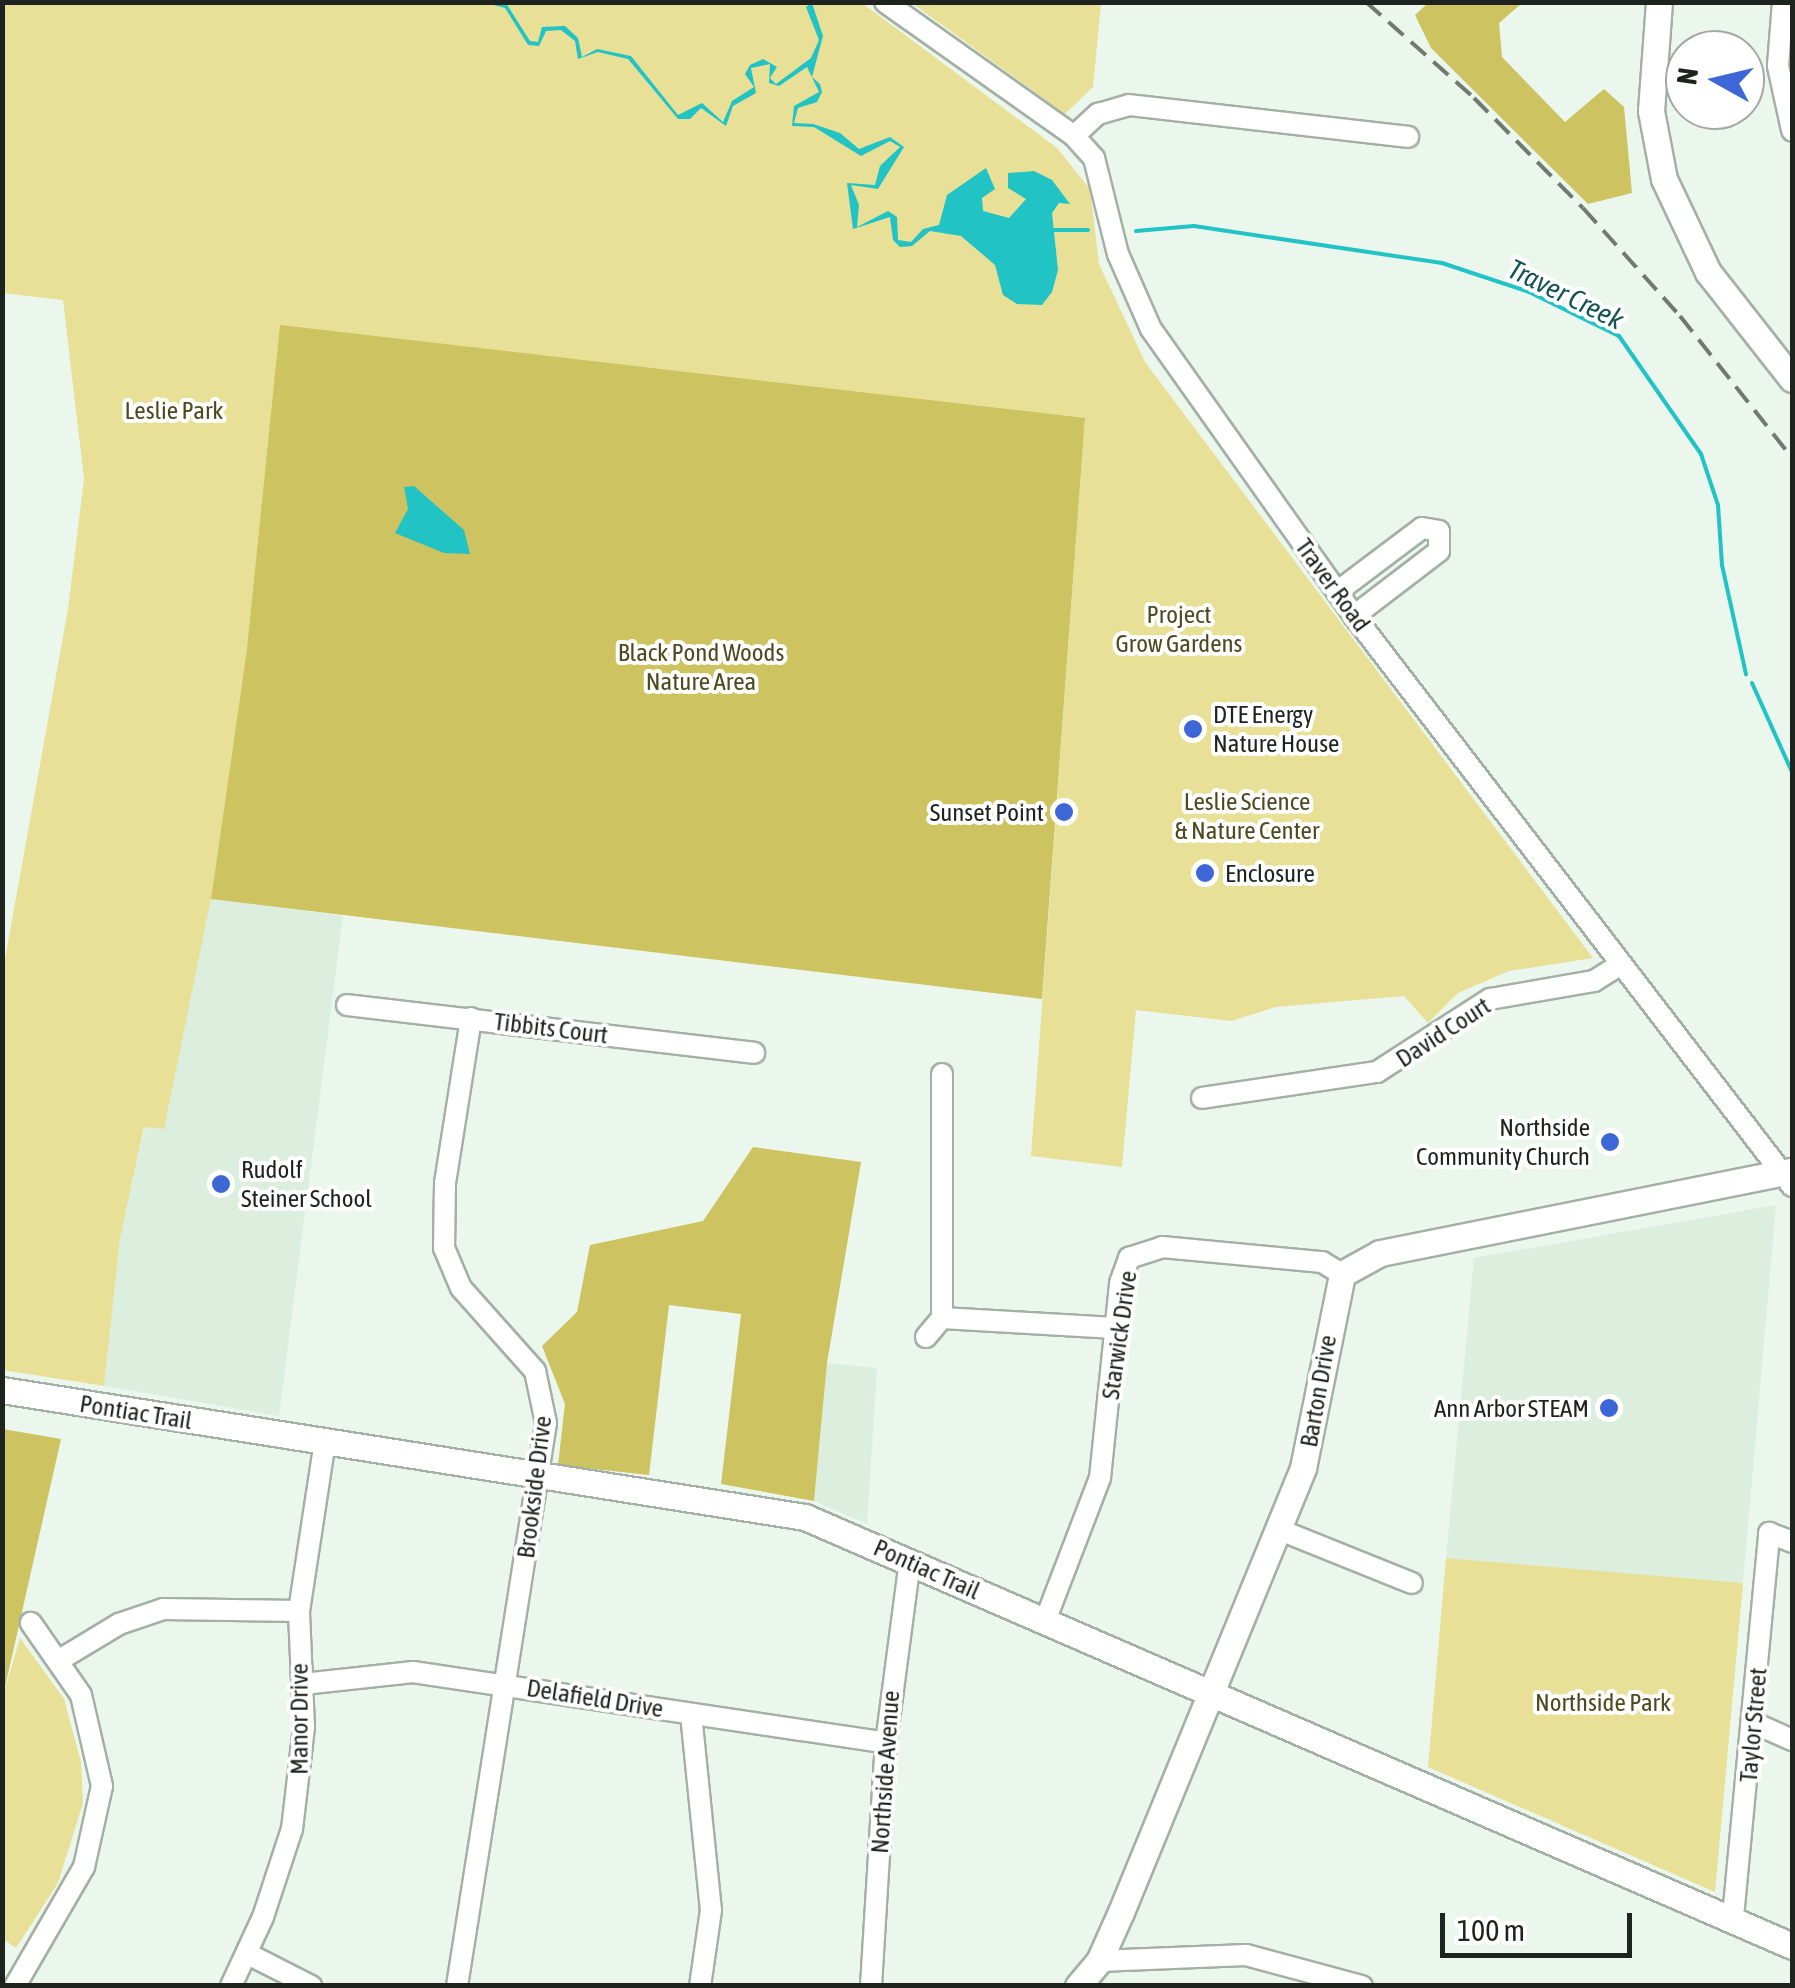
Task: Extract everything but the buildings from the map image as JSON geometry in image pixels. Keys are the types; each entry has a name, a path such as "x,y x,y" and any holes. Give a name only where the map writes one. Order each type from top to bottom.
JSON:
{"main road":[{"path":"1659,2 1652,111 1668,190 1708,272 1792,379"},
{"path":"1342,1274 1380,1253 1789,1177"},
{"name":"Barton Drive","path":"1078,1986 1100,1960 1280,1530 1314,1438 1331,1306 1342,1274"},
{"name":"Pontiac Trail","path":"2,1390 805,1517 1733,1917 1792,1946"}],"street":[{"name":"Traver Road","path":"884,2 1074,136 1094,158 1118,254 1151,329 1354,616 1620,964 1789,1177"},
{"path":"1783,2 1778,66 1792,130"},
{"path":"1074,136 1098,114 1130,105 1408,137"},
{"path":"1336,592 1422,528 1439,531 1439,551 1354,616"},
{"name":"David Court","path":"1202,1098 1377,1072 1490,999 1594,981 1620,964"},
{"name":"Tibbits Court","path":"347,1005 754,1053"},
{"name":"Brookside Drive","path":"457,1986 546,1422 535,1371 461,1288 444,1248 445,1183 470,1018"},
{"path":"926,1337 942,1318 942,1074"},
{"name":"Starwick Drive","path":"1045,1621 1100,1478 1124,1266 1147,1248 1322,1262 1342,1274"},
{"path":"942,1318 1116,1328"},
{"name":"Manor Drive","path":"230,1986 248,1954 292,1829 303,1684 299,1611 325,1442"},
{"path":"1280,1530 1412,1584"},
{"name":"Taylor Street","path":"1733,1917 1754,1723 1768,1533 1792,1542"},
{"name":"Northside Avenue","path":"871,1986 886,1743 910,1561"},
{"path":"60,1659 119,1624 163,1609 299,1611"},
{"path":"15,1986 75,1887 100,1801 94,1732 60,1659 30,1623"},
{"name":"Delafield Drive","path":"303,1684 414,1672 886,1743"},
{"path":"691,1714 710,1910 700,1986"},
{"path":"1754,1723 1792,1740"},
{"path":"248,1954 312,1986"},
{"path":"1100,1960 1246,1956 1362,1986"}],"shaded area":[{"name":"Rudolf Steiner School","path":"211,899 343,916 279,1416 104,1386 120,1239 145,1126 164,1128"},
{"name":"Ann Arbor STEAM","path":"1776,1205 1743,1583 1446,1558 1474,1258"},
{"path":"827,1363 877,1368 867,1524 814,1501"}],"green space":[{"path":"3,3 862,3 1057,148 1090,189 1099,264 1145,362 1593,958 1509,971 1458,993 1428,1023 1404,996 1276,1007 1231,1021 1136,1010 1122,1167 1031,1156 1085,418 247,649 211,899 164,1129 144,1127 120,1239 104,1386 3,1370 3,970 68,609 84,479 63,300 3,293"},
{"path":"912,3 1101,3 1093,87 1065,114"},
{"path":"1428,3 1522,3 1499,23 1502,57 1565,122 1604,89 1624,107 1632,193 1588,204 1431,48 1415,15"},
{"name":"Black Pond Woods Nature Area","path":"280,325 1085,418 1042,999 211,899 247,649"},
{"path":"753,1147 861,1162 827,1363 814,1501 721,1484 741,1314 669,1305 649,1475 558,1465 565,1404 542,1346 577,1312 590,1245 703,1221"},
{"path":"3,1429 61,1439 3,1696"},
{"name":"Northside Park","path":"1446,1558 1743,1583 1715,1892 1428,1767"},
{"path":"20,1638 64,1699 81,1762 83,1803 58,1883 16,1948 3,1939 3,1696"}],"water":[{"path":"486,3 506,3 530,41 538,42 542,27 565,26 578,38 582,57 597,49 631,56 678,115 702,103 723,122 732,101 754,87 745,74 750,65 763,59 777,67 770,78 776,84 811,58 819,40 806,7 812,3 823,36 812,77 822,92 817,102 798,108 794,123 813,124 840,133 859,149 890,137 904,147 878,189 851,185 859,205 857,227 888,211 897,217 898,240 911,242 923,229 939,225 947,195 986,168 995,189 982,198 983,211 1009,218 1026,199 1008,188 1008,173 1034,171 1052,180 1070,204 1059,203 1052,213 1058,270 1052,292 1042,305 1017,304 1003,295 995,265 961,236 930,231 912,246 900,247 893,240 890,217 853,229 847,183 875,185 880,166 900,147 890,141 861,156 814,127 792,126 794,106 819,92 807,67 779,86 769,83 770,64 751,68 756,93 733,106 726,126 701,108 690,119 678,119 628,59 598,52 578,59 575,41 561,30 546,31 539,46 528,45 505,8"},
{"path":"414,486 464,530 470,554 444,553 395,533 408,509 404,487"}],"waterway":[{"name":"Traver Creek","path":"1136,231 1194,226 1442,263 1529,292 1619,336 1701,454 1718,505 1722,565 1746,674"},
{"name":"Traver Creek","path":"1053,230 1088,230"},
{"name":"Traver Creek","path":"1752,683 1792,772"}],"railway":[{"path":"1366,2 1474,98 1583,208 1680,316 1792,458"}],"place":[{"name":"DTE Energy Nature House","path":"1193,729"},
{"name":"Sunset Point","path":"1064,812"},
{"name":"Enclosure","path":"1205,873"},
{"name":"Northside Community Church","path":"1610,1142"},
{"name":"Rudolf Steiner School","path":"221,1184"},
{"name":"Ann Arbor STEAM","path":"1609,1408"}],"park label":[{"name":"Leslie Park","path":"174,410"},
{"name":"Project Grow Gardens","path":"1179,630"},
{"name":"Leslie Science & Nature Center","path":"1247,816"}]}
